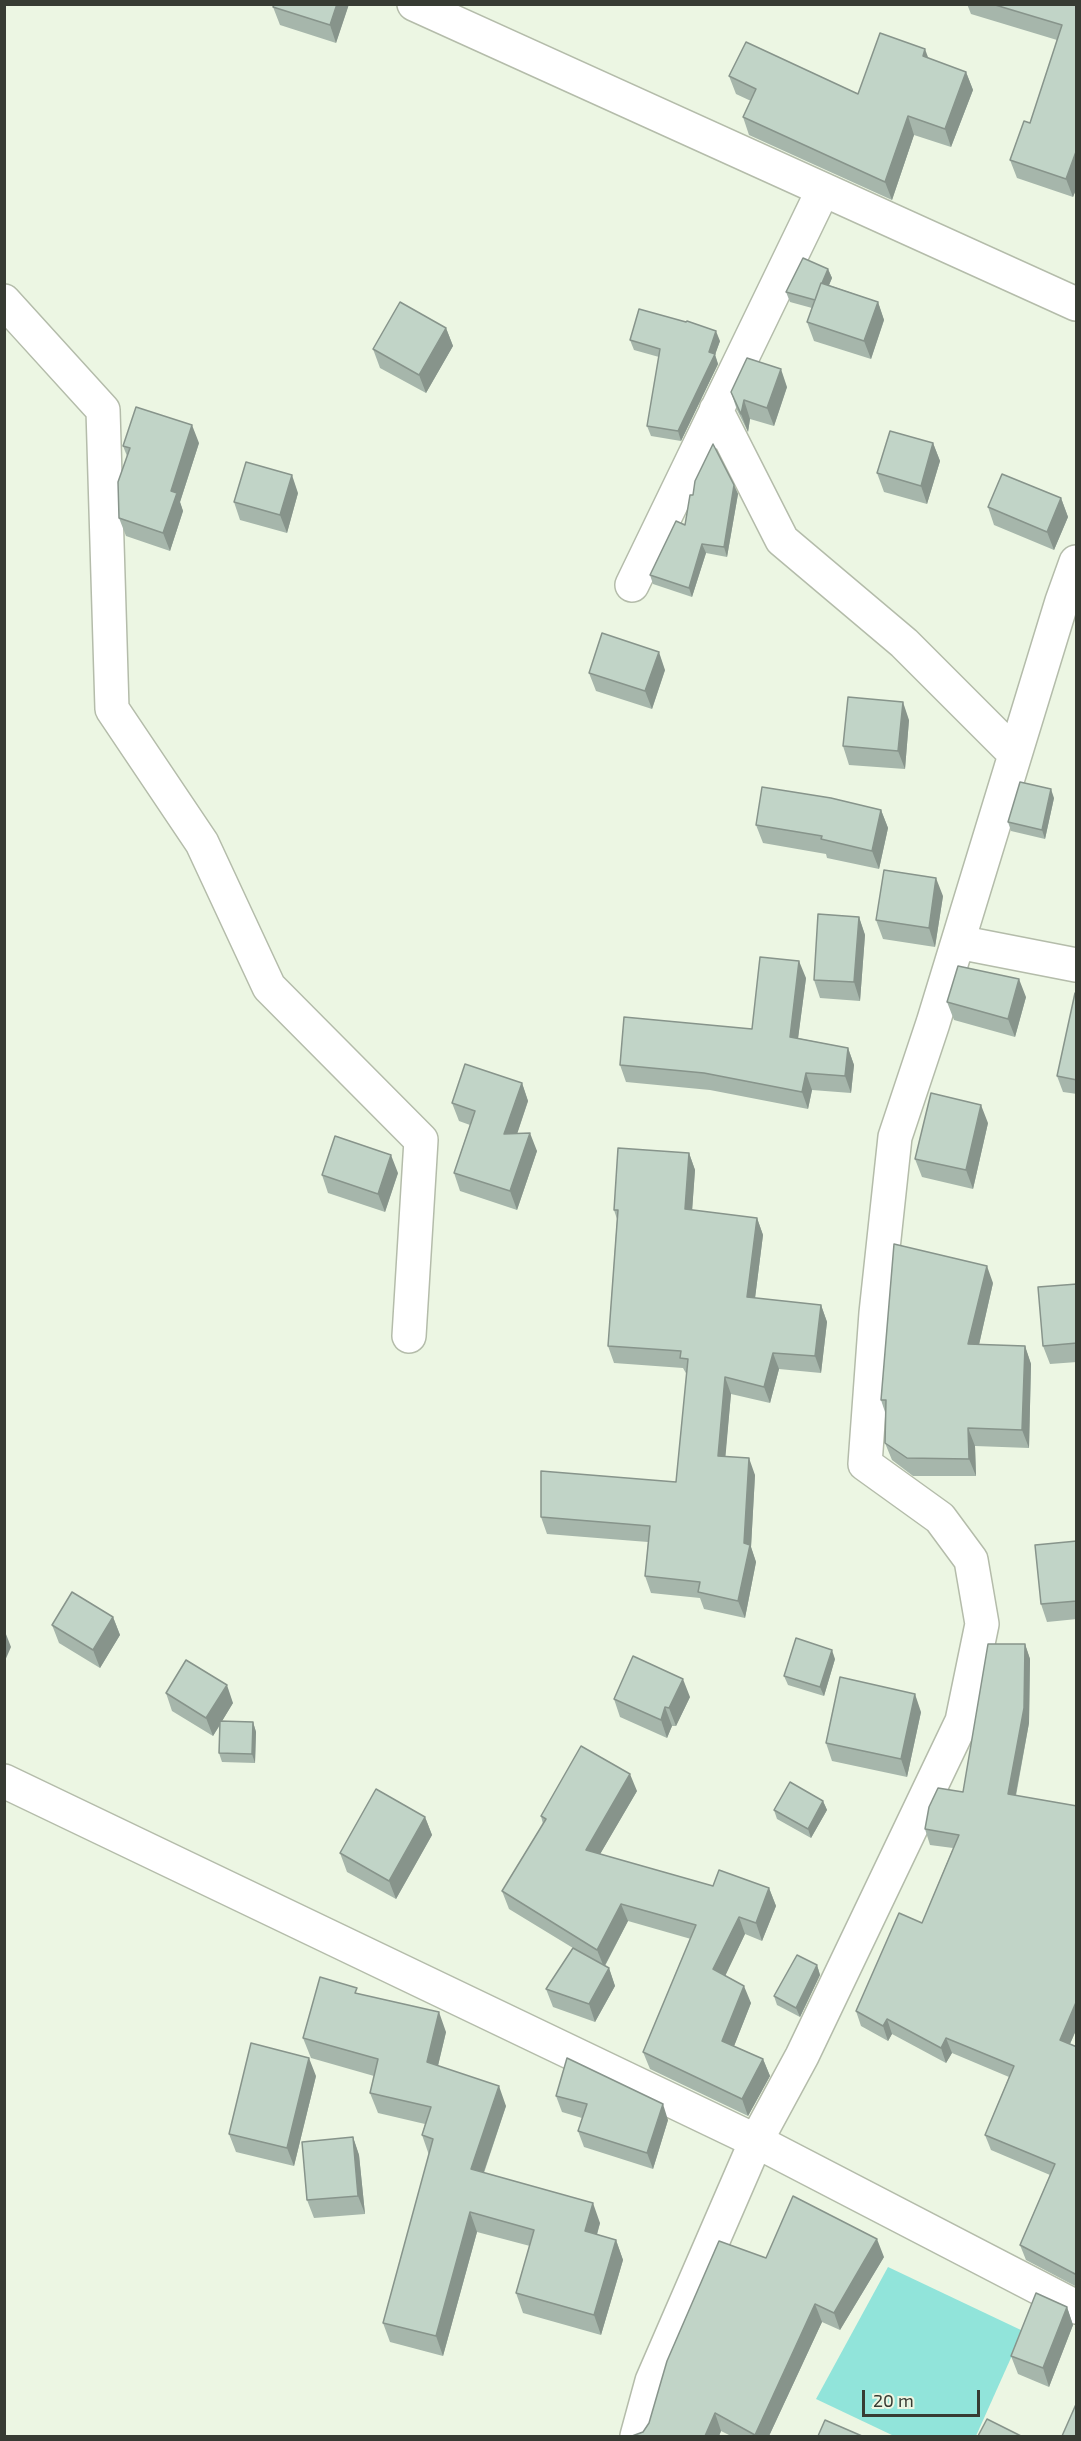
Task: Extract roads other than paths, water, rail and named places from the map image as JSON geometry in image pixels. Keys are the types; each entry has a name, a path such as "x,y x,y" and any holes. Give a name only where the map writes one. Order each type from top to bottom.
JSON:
{"street":[{"path":"414,4 1077,304"},
{"path":"632,585 823,190"},
{"path":"4,301 103,410 112,709 202,843 269,987 421,1140 409,1336"},
{"path":"716,410 782,540 904,643 1015,754"},
{"path":"637,2436 652,2381 756,2141 802,2056 962,1721 982,1624 971,1560 940,1518 865,1464 876,1313 895,1137 958,942 1062,601 1077,562"},
{"path":"958,942 1077,965"},
{"path":"7,1789 756,2141 1077,2307"}],"water":[{"path":"888,2267 1023,2331 976,2436 894,2436 816,2399"}]}
